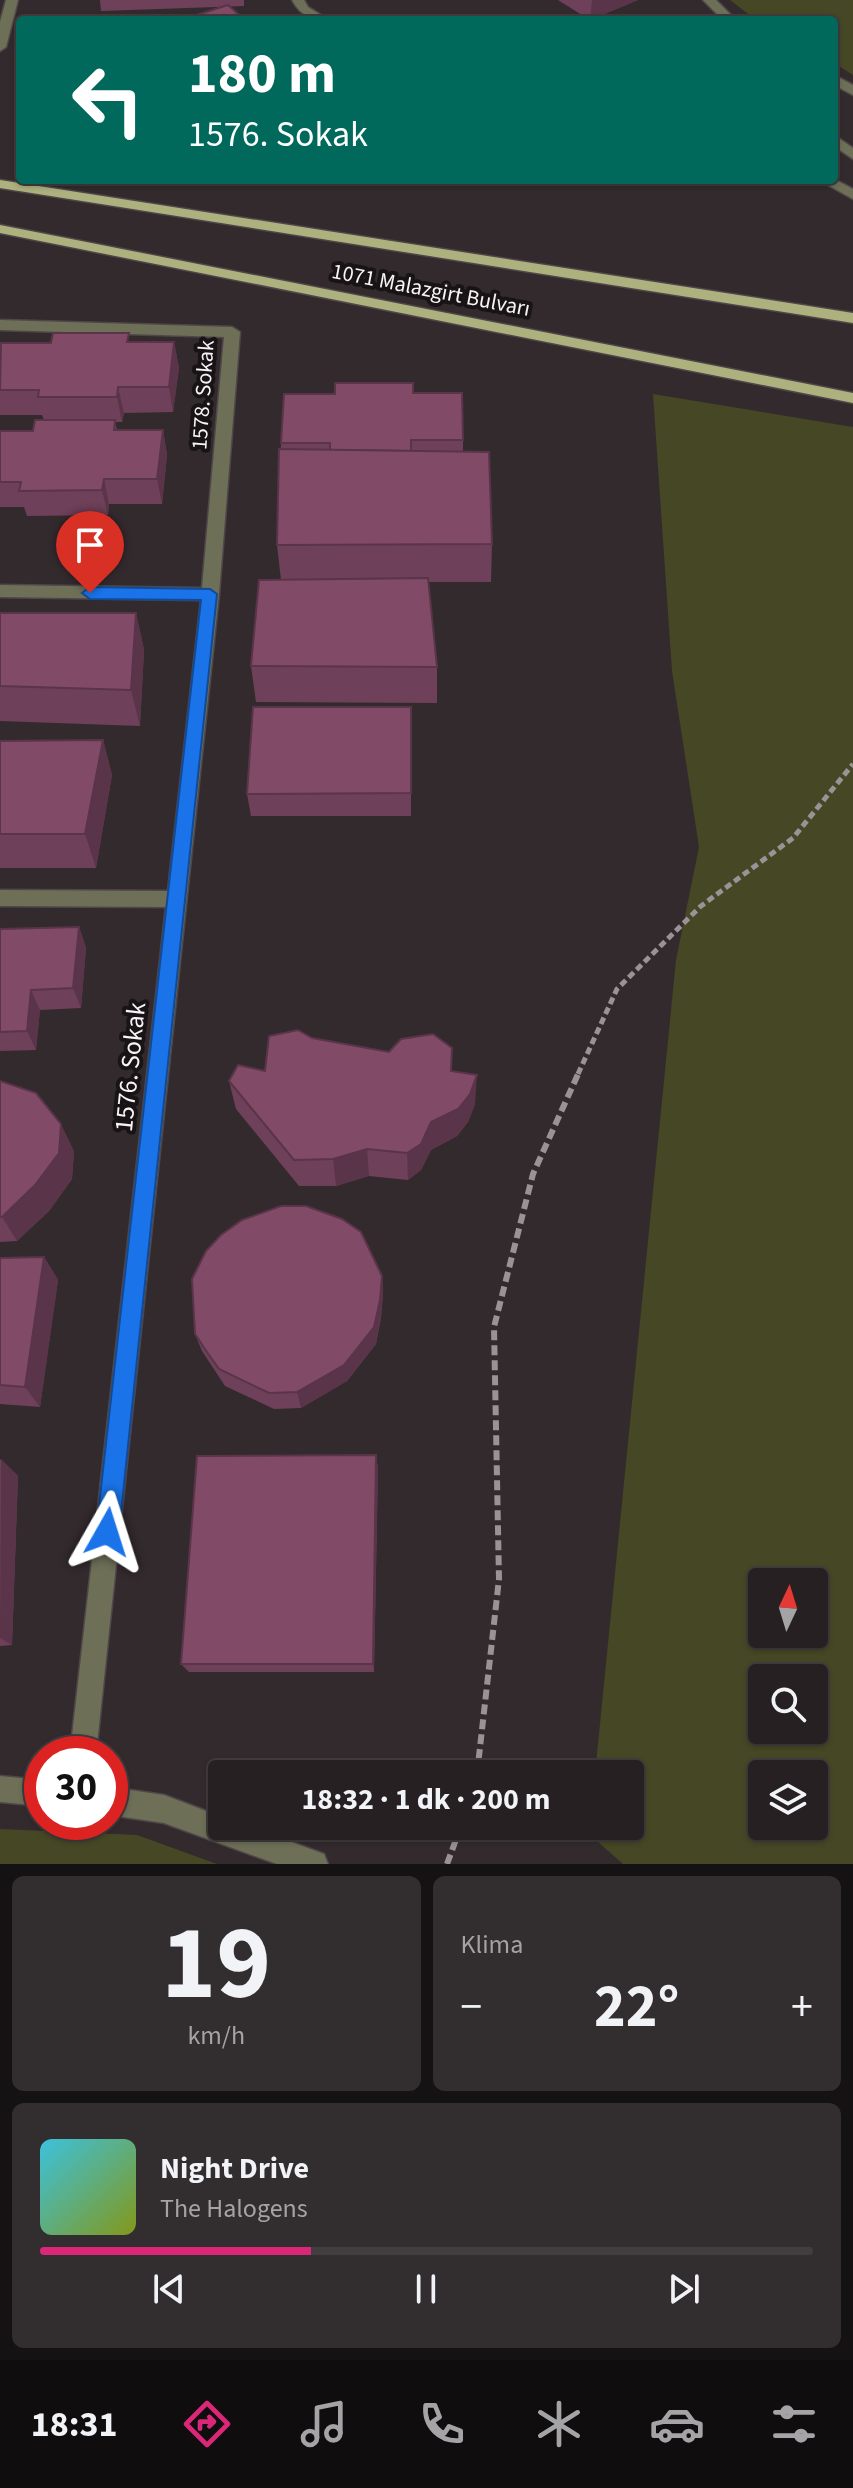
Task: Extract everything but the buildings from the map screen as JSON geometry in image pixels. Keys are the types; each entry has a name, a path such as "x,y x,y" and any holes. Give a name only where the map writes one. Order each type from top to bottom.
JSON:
{"main road":[{"name":"1071 Malazgirt Bulvarı","path":"0,184 853,318"},
{"name":"1071 Malazgirt Bulvarı","path":"0,229 853,398"}],"street":[{"path":"0,47 12,0"},
{"path":"298,0 303,9 316,16"},
{"path":"709,0 726,16"},
{"path":"833,184 853,195"},
{"name":"1578. Sokak","path":"0,325 232,332 210,594"},
{"path":"0,591 210,594"},
{"name":"1576. Sokak","path":"85,1736 210,594"},
{"path":"0,898 177,899"},
{"path":"0,1789 24,1791"},
{"path":"128,1804 164,1809 314,1864"}],"path":[{"path":"479,1760 499,1579 494,1327 533,1174 617,989 701,906 793,838 853,764"},
{"path":"447,1864 456,1840"}],"green space":[{"path":"730,0 853,0 853,75 838,66 838,16 751,16"},
{"path":"653,394 853,427 853,1864 623,1864 596,1840 644,1840 644,1760 596,1760 676,960 699,847 672,671"},
{"path":"0,1829 24,1830 24,1840 128,1840 128,1835 137,1835 217,1864 0,1864"}],"route":[{"path":"90,593 210,594 107,1532"}]}
